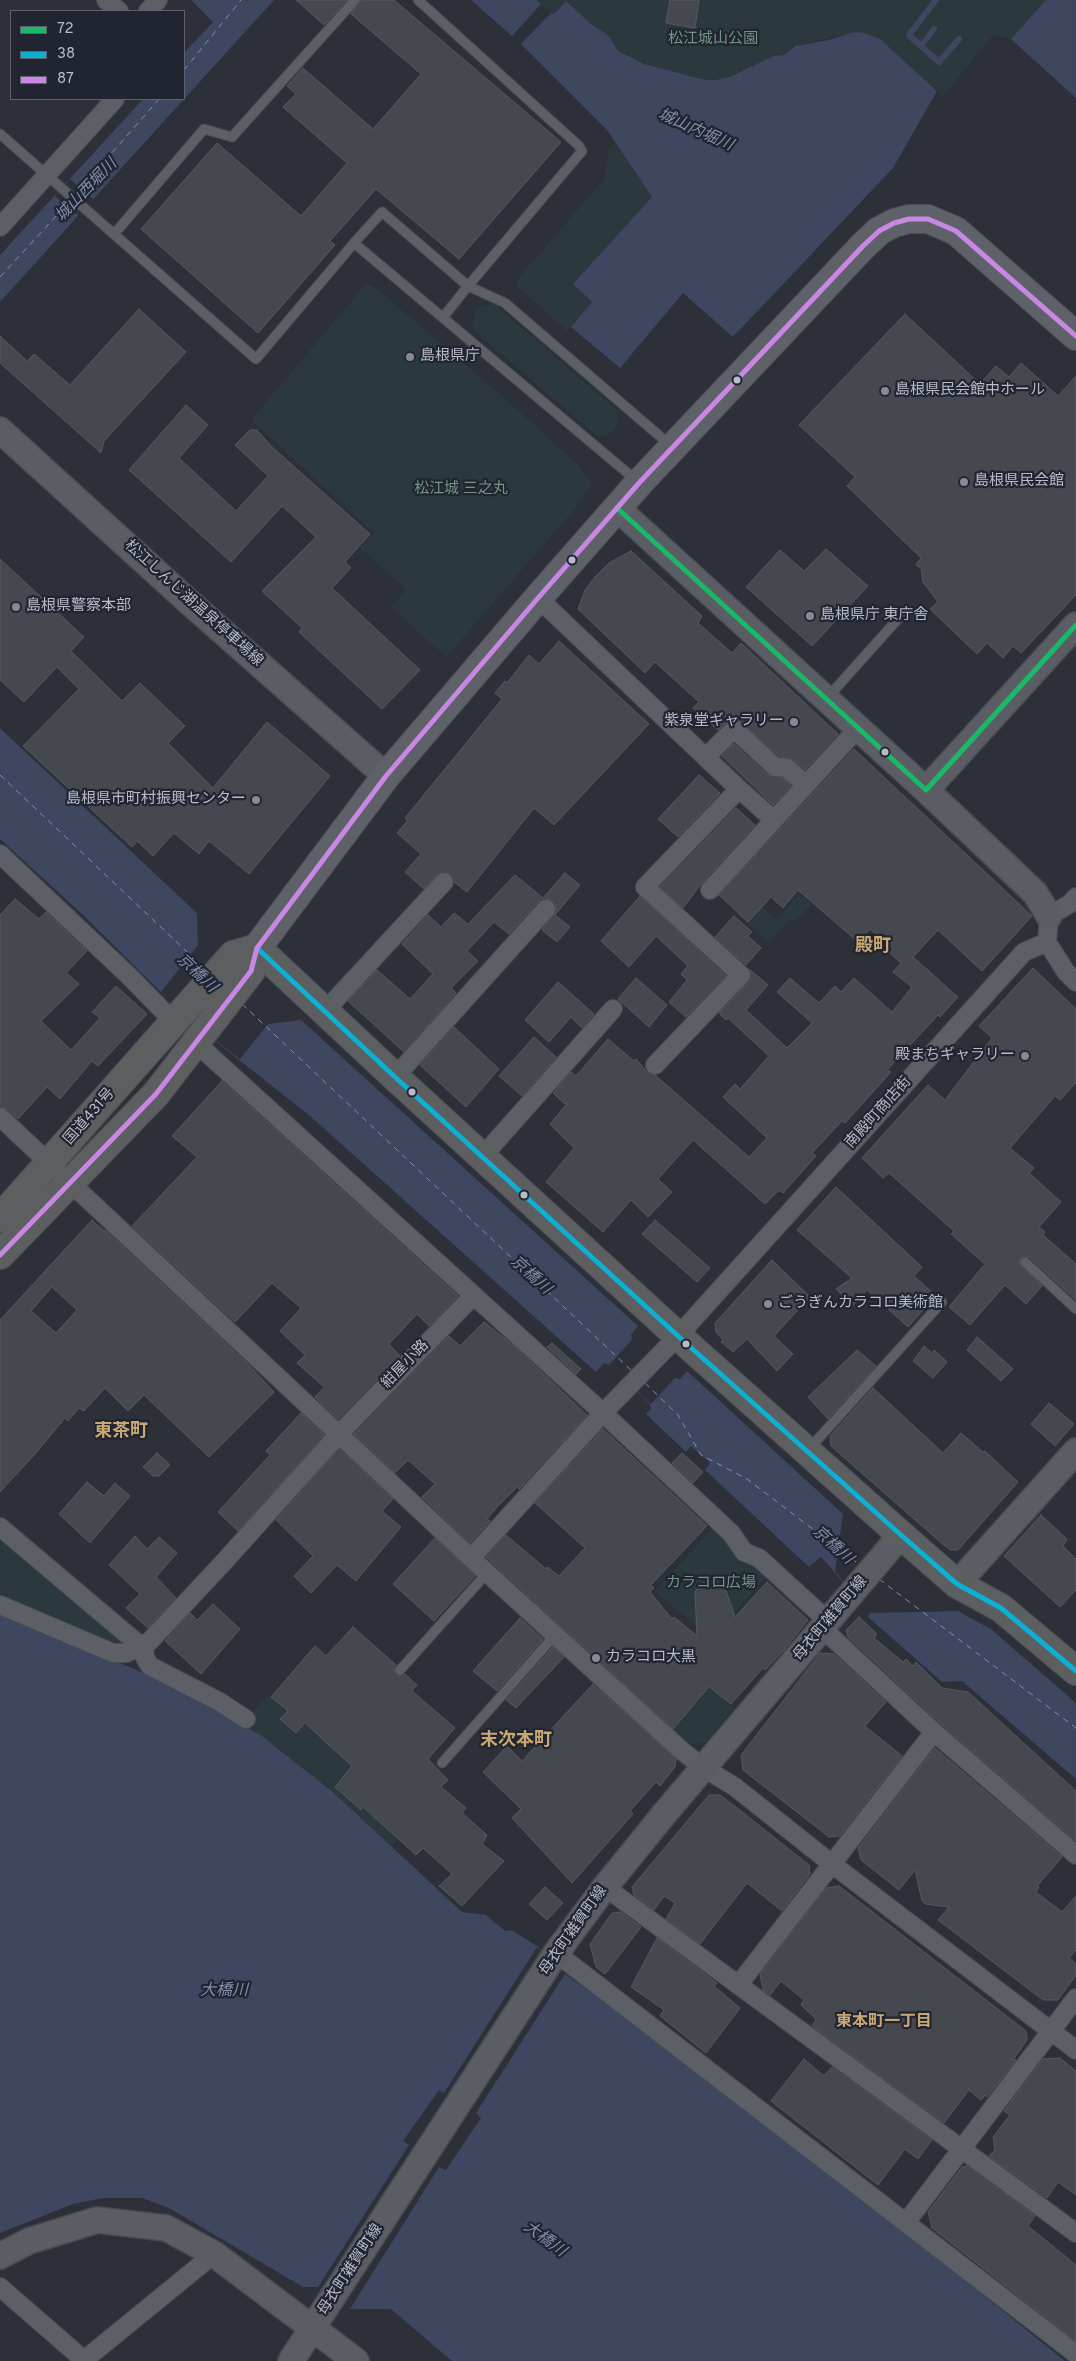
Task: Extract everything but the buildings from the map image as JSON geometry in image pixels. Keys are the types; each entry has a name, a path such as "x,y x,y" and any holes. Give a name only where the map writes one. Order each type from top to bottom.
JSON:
{"highway":[{"path":"247,958 324,1012 678,1336 807,1451 895,1542 957,1584 1001,1608 1076,1671"},
{"name":"国道431号","path":"0,1218 177,1018 247,958"},
{"name":"国道431号","path":"0,1256 156,1094 199,1039 247,958"}],"main road":[{"path":"247,958 386,776 538,598 672,447 862,246 879,231 894,223 909,219 928,218 956,231 1076,335"},
{"name":"松江しんじ湖温泉停車場線","path":"0,430 189,602 386,776"},
{"path":"617,508 926,790 1034,893 1049,916"},
{"path":"926,790 1076,625"},
{"path":"957,1584 1076,1451"},
{"name":"母衣町雑賀町線","path":"292,2361 552,1959 605,1887 895,1542"},
{"path":"0,2256 29,2241 97,2220 166,2228 214,2254 356,2361"}],"street":[{"path":"106,0 118,10"},
{"path":"149,10 158,0"},
{"path":"0,227 54,181 114,100"},
{"path":"538,598 774,820"},
{"path":"710,890 858,728"},
{"path":"706,757 734,729 775,767 787,768 806,786"},
{"path":"656,1066 741,975 645,887 740,789"},
{"path":"0,854 129,976 177,1018"},
{"path":"324,1012 444,882"},
{"path":"1076,897 1049,916 1046,942 1066,972 1076,982"},
{"path":"395,1077 546,909"},
{"name":"南殿町商店街","path":"471,1558 603,1413 678,1336 1024,952 1046,942"},
{"path":"482,1157 613,1009"},
{"path":"199,1039 473,1296 603,1413 731,1533 744,1552 759,1558 934,1732 1076,1855"},
{"path":"0,1118 72,1183 487,1573 704,1768 735,1787 832,1864 1076,2050"},
{"name":"紺屋小路","path":"144,1645 150,1642 338,1435 473,1296"},
{"path":"0,1527 136,1642 144,1645"},
{"path":"0,1605 113,1653 126,1653 144,1645"},
{"path":"144,1645 145,1658 150,1666 220,1702 246,1719"},
{"path":"739,1984 934,1732"},
{"path":"605,1887 1076,2233"},
{"path":"552,1959 907,2221 1076,2354"},
{"path":"907,2221 1076,1998"},
{"path":"0,2287 84,2361 214,2254"}],"lane":[{"path":"115,233 204,129 232,138 355,0"},
{"path":"418,0 578,145 582,152 444,316"},
{"path":"0,134 102,221 256,359 382,212 468,286 505,303 672,447"},
{"path":"354,243 444,316 639,483"},
{"path":"826,699 906,610"},
{"path":"1025,1262 1076,1308"},
{"path":"807,1451 942,1302"},
{"path":"400,1670 487,1573"},
{"path":"442,1763 555,1635"}],"green space":[{"name":"松江城山公園","path":"536,0 1046,0 1011,39 993,35 943,96 880,39 837,36 795,46 784,55 773,56 730,77 716,81 705,80 644,64 617,51 608,35 591,24 566,1 554,14"},
{"path":"615,142 652,197 573,284 592,302 567,331 518,287 516,281 604,179 609,148"},
{"name":"松江城 三之丸","path":"366,284 376,288 502,396 577,464 592,484 579,504 446,657 391,607 406,589 360,548 374,533 251,420"},
{"path":"495,304 615,409 619,421 613,432 599,437 596,435 477,333 472,323 477,309 484,305"},
{"path":"799,894 811,904 795,922 790,919 769,943 738,915 753,899 776,919"},
{"name":"カラコロ広場","path":"712,1529 721,1537 735,1557 744,1563 753,1565 766,1577 711,1638 655,1591"},
{"path":"0,1542 9,1542 123,1640 122,1644 112,1644 0,1596"},
{"path":"709,1688 734,1708 706,1742 689,1745 672,1731"},
{"path":"268,1694 288,1711 280,1719 296,1733 305,1723 331,1747 339,1738 379,1772 336,1787 360,1810 373,1795 413,1786 379,1822 397,1840 391,1846 283,1752 243,1724"}],"water":[{"path":"191,0 274,0 185,98 185,52 213,22"},
{"name":"城山内堀川","path":"471,0 536,0 550,13 554,14 566,1 591,24 608,35 618,51 644,64 705,80 730,77 773,56 784,55 795,46 829,40 854,32 864,33 880,39 937,91 893,168 733,337 683,293 620,368 571,327 592,302 573,284 652,197 607,130 521,44"},
{"path":"1046,0 1076,0 1076,98 1011,39"},
{"name":"城山西堀川","path":"142,100 183,100 0,302 0,255"},
{"name":"京橋川","path":"0,728 218,933 223,951 638,1326 631,1335 632,1340 675,1378 680,1379 687,1371 843,1514 963,1614 991,1629 1076,1703 1076,1779 962,1681 942,1682 868,1617 870,1612 821,1557 809,1567 705,1470 710,1463 691,1446 686,1452 646,1414 651,1409 650,1404 609,1365 604,1363 596,1372 310,1116 190,1021 82,914 0,839"},
{"name":"大橋川","path":"0,1612 172,1685 262,1736 335,1794 462,1912 486,1915 505,1931 511,1930 537,1946 565,1974 643,2029 879,2211 1065,2361 452,2361 391,2309 350,2309 318,2287 303,2287 169,2208 142,2198 103,2198 73,2204 0,2233"}],"pier":[{"path":"541,4 551,13 521,44 512,36"},
{"path":"70,179 94,200 79,216 55,196"},
{"path":"197,913 218,933 223,951 301,1020 268,1024 240,1059 190,1021 161,992 198,945"},
{"path":"632,1340 675,1378 651,1404 609,1365"},
{"path":"843,1514 962,1611 870,1613 835,1571"},
{"path":"537,1947 565,1974 476,2113 481,2118 446,2170 439,2167 350,2309 318,2287 409,2145 403,2141 439,2090 444,2093"}],"waterway":[{"path":"934,29 921,46 909,35 936,0"},
{"path":"921,46 939,62 959,39"}],"ferry route":[{"path":"185,69 241,0"},
{"path":"76,194 158,100"},
{"path":"0,277 70,201"},
{"path":"0,775 203,967"},
{"path":"242,1004 633,1372"},
{"path":"645,1383 678,1415 701,1455 747,1479 860,1565"},
{"path":"879,1579 1076,1728"}],"transit line":[{"name":"87","path":"0,1255 156,1094 251,971 257,948 386,776 538,598 639,483 879,231 894,223 909,219 928,219 956,231 1076,336"},
{"name":"72","path":"617,508 926,790 1076,625"},
{"name":"38","path":"257,948 678,1336 901,1535 957,1584 1001,1608 1076,1671"}],"place":[{"name":"島根県庁","path":"410,357"},
{"name":"島根県民会館中ホール","path":"885,391"},
{"name":"島根県民会館","path":"964,482"},
{"name":"島根県警察本部","path":"16,607"},
{"name":"島根県庁 東庁舎","path":"810,616"},
{"name":"紫泉堂ギャラリー","path":"794,722"},
{"name":"島根県市町村振興センター","path":"256,800"},
{"name":"殿まちギャラリー","path":"1025,1056"},
{"name":"ごうぎんカラコロ美術館","path":"768,1304"},
{"name":"カラコロ大黒","path":"596,1658"}],"district":[{"name":"殿町","path":"873,947"},
{"name":"東茶町","path":"121,1432"},
{"name":"末次本町","path":"516,1741"},
{"name":"東本町一丁目","path":"884,2023"}]}
